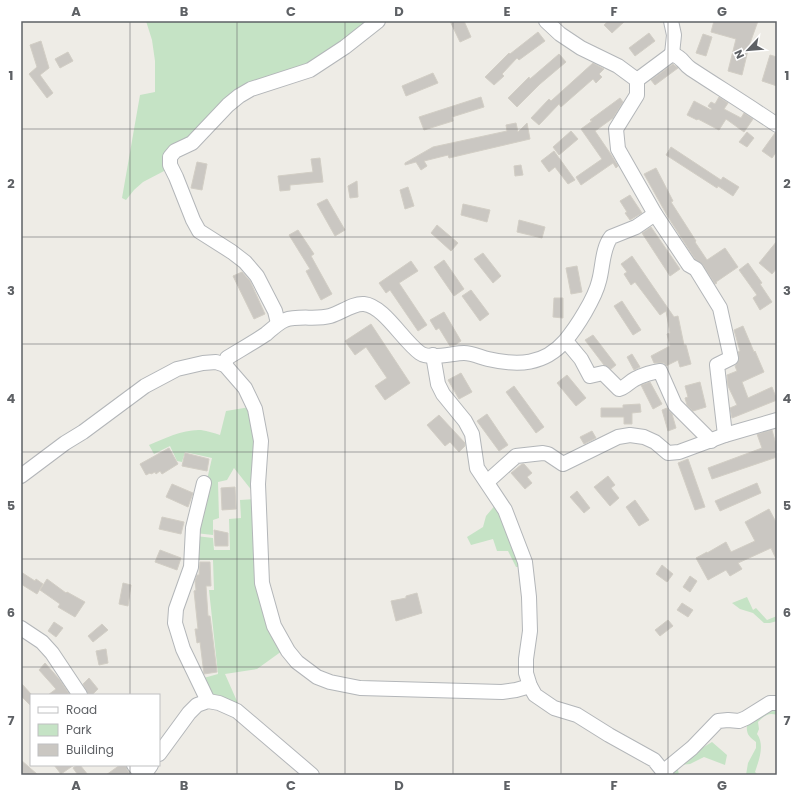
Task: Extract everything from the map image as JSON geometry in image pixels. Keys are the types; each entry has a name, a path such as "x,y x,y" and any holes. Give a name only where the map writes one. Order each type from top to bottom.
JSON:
{"street":[{"path":"278,323 275,311 257,276 245,262 199,231 192,220 170,165 170,157 175,151 192,143 228,105 239,96 251,89 310,70 345,47 378,21"},
{"path":"546,21 560,34 581,48 618,66 637,80"},
{"path":"637,80 672,54 674,35 671,21"},
{"path":"672,54 680,56 688,68 742,101 777,125"},
{"path":"637,80 637,95 616,129 618,149 655,214 689,265 696,269 720,308 731,358 717,365 726,435"},
{"path":"225,364 227,358 265,334 278,323 287,319 330,316 361,304 367,304 380,311 406,341 421,354 427,356 464,353 495,360 525,362 537,361 546,358 566,341 593,297 599,282 608,241 611,237 636,227 655,214"},
{"path":"566,341 581,359 590,376 603,373 619,388 623,388 636,378 660,371 675,405 711,441"},
{"path":"433,355 438,384 443,394 472,434 477,468 505,510 525,562 529,597 530,631 526,659 526,673 530,686 535,695 554,708 576,715 588,721 609,736 654,760 665,773 718,721 738,721 746,718 770,703 777,704"},
{"path":"21,476 64,443 83,432 145,386 162,376 176,369 204,363 216,362 225,364 245,388 255,409 261,441 258,484 262,583 274,626 288,651 297,662 317,677 330,682 360,688 502,692 530,686"},
{"path":"486,482 516,456 543,453 548,454 563,464 618,438 630,435 644,437 655,442 668,453 679,452 726,435 777,420"},
{"path":"204,482 193,528 191,567 176,609 175,623 183,649 208,701"},
{"path":"21,628 42,642 52,653 79,694"},
{"path":"160,753 189,713 197,705 208,701 219,703 237,710 312,775"},
{"path":"135,766 143,775 150,766"}],"green space":[{"path":"146,21 374,21 307,69 249,88 166,170 143,182 126,200 122,198 140,95 155,92 155,61 152,40"},
{"path":"250,407 255,428 253,492 234,468 227,480 218,482 219,518 213,520 213,535 195,533 212,458 185,452 182,462 177,461 170,446 154,454 149,445 175,434 195,430 209,431 220,435 226,411"},
{"path":"255,499 257,577 282,651 257,669 225,674 240,708 210,698 200,679 218,674 209,590 214,590 213,560 194,560 196,536 213,538 214,550 230,550 229,519 241,518 240,500"},
{"path":"497,503 523,567 516,567 508,551 497,551 493,539 471,545 467,537 483,527 486,516"},
{"path":"747,597 753,610 756,608 767,620 777,616 777,621 764,623 753,613 740,609 732,603"},
{"path":"777,707 777,715 766,715 758,722 759,729 757,734 761,743 761,748 760,758 755,772 758,775 746,775 748,763 756,748 756,742 750,737 747,725"},
{"path":"712,742 727,755 725,765 704,757 690,764 680,765 678,770 679,775 674,775 674,767 679,762"}],"building":[{"path":"450,21 464,21 471,37 460,42"},
{"path":"608,21 625,21 612,33 604,25"},
{"path":"714,21 758,21 749,46 742,75 728,71 736,39 711,32"},
{"path":"538,32 545,41 519,60 517,58 502,74 504,76 494,85 485,77 509,53 510,54"},
{"path":"649,33 655,41 635,56 629,48"},
{"path":"703,34 712,37 706,56 696,53"},
{"path":"41,41 49,68 40,75 53,93 47,98 29,74 37,67 30,45"},
{"path":"68,52 73,61 60,68 55,59"},
{"path":"559,54 566,62 540,84 517,107 508,98 529,77 530,79"},
{"path":"770,55 777,57 777,86 762,81"},
{"path":"593,63 604,69 599,74 602,77 596,83 593,79 561,107 559,104 539,125 531,118 549,99 551,101"},
{"path":"673,64 678,68 655,85 651,80"},
{"path":"433,73 438,83 406,96 402,86"},
{"path":"481,97 484,107 452,117 453,121 424,130 419,117"},
{"path":"719,97 728,103 724,109 741,118 744,113 753,119 744,132 726,119 719,130 687,115 694,101 711,110 712,109 708,106 711,102 715,104"},
{"path":"620,98 623,102 613,118 595,131 618,166 616,168 613,163 581,185 576,177 602,159 581,129 592,121 590,120"},
{"path":"516,123 518,132 527,123 530,139 449,158 448,155 424,161 427,166 421,170 416,162 405,165 405,163 433,147 507,131 506,125"},
{"path":"571,131 578,139 559,155 553,147"},
{"path":"747,132 754,138 747,147 739,142"},
{"path":"775,133 777,133 777,151 772,158 762,151"},
{"path":"671,147 721,180 723,177 739,187 733,196 718,186 717,188 666,155"},
{"path":"554,151 575,180 568,184 555,167 549,172 541,161"},
{"path":"320,158 323,182 290,185 290,190 280,191 278,176 313,172 311,159"},
{"path":"197,162 207,164 202,190 191,188"},
{"path":"521,165 523,175 515,176 514,166"},
{"path":"656,168 673,201 671,202 707,260 725,248 738,267 716,282 717,283 715,284 703,265 695,259 668,217 644,174"},
{"path":"357,181 358,197 350,198 348,186"},
{"path":"408,187 414,206 405,209 400,190"},
{"path":"630,195 642,213 630,220 620,201"},
{"path":"327,199 345,230 335,236 317,204"},
{"path":"463,204 490,210 487,222 461,215"},
{"path":"519,220 545,227 542,238 517,232"},
{"path":"437,225 458,243 451,251 431,233"},
{"path":"651,227 680,269 670,276 642,233"},
{"path":"298,230 314,254 311,256 332,294 321,300 306,271 310,269 289,235"},
{"path":"777,241 777,268 772,274 759,263"},
{"path":"483,253 501,276 493,283 474,259"},
{"path":"632,256 674,317 678,316 684,345 686,345 691,364 680,367 678,360 666,366 664,363 654,363 651,356 670,346 667,334 670,333 666,311 660,315 635,282 631,285 624,274 627,272 621,264"},
{"path":"444,260 464,289 454,296 434,267"},
{"path":"411,261 418,271 399,283 427,325 418,331 390,290 386,293 379,283"},
{"path":"748,263 762,283 760,284 772,302 760,310 753,298 757,295 739,270"},
{"path":"577,266 582,292 571,294 566,268"},
{"path":"242,272 250,281 265,314 254,319 233,276"},
{"path":"471,290 489,314 480,321 462,296"},
{"path":"554,298 563,298 563,318 553,317"},
{"path":"622,301 641,330 633,335 614,306"},
{"path":"444,312 461,341 455,345 450,346 439,328 436,330 430,320"},
{"path":"371,324 410,383 385,400 375,386 387,378 366,347 355,355 345,341"},
{"path":"743,326 764,372 742,382 748,398 772,387 777,400 732,418 730,408 737,405 728,386 727,375 737,371 735,366 739,360 738,352 740,351 734,330"},
{"path":"593,335 616,365 611,369 604,365 585,340"},
{"path":"632,354 640,367 634,370 627,357"},
{"path":"461,373 472,392 459,399 448,380"},
{"path":"567,375 586,398 576,406 557,383"},
{"path":"650,382 662,404 653,409 641,385"},
{"path":"700,382 706,407 693,411 687,405 685,398 688,397 685,386"},
{"path":"514,386 544,427 536,433 506,392"},
{"path":"640,404 641,412 632,413 632,424 624,424 624,417 601,417 601,408 623,408 623,405"},
{"path":"667,408 672,414 676,428 668,431 662,410"},
{"path":"487,414 508,445 499,451 477,421"},
{"path":"439,415 465,443 465,446 459,452 450,442 445,446 427,425"},
{"path":"772,430 777,448 777,457 712,479 708,468 762,448 757,434"},
{"path":"592,431 596,438 584,444 580,437"},
{"path":"169,448 178,464 162,474 160,471 156,474 155,472 146,475 140,464"},
{"path":"185,453 209,459 207,471 182,466"},
{"path":"688,459 705,507 695,510 678,463"},
{"path":"524,464 532,473 527,477 532,483 525,489 511,473"},
{"path":"608,476 615,485 611,488 619,498 610,506 594,487"},
{"path":"757,483 761,493 720,511 715,501"},
{"path":"172,484 193,493 188,507 166,497"},
{"path":"235,487 236,509 222,510 221,488"},
{"path":"577,491 590,508 584,513 570,497"},
{"path":"635,500 649,520 639,526 626,507"},
{"path":"769,509 777,524 777,561 771,548 738,563 742,569 730,576 726,570 708,580 696,558 726,542 731,552 755,541 745,522"},
{"path":"162,517 184,522 181,534 159,529"},
{"path":"214,530 228,533 228,546 215,546"},
{"path":"160,550 181,558 177,570 155,562"},
{"path":"200,562 210,562 211,586 206,586 208,616 210,616 217,672 204,674 200,642 197,643 195,629 198,629 194,591 196,590 195,581 197,575 199,575"},
{"path":"662,565 673,574 667,582 656,574"},
{"path":"21,572 43,584 37,594 21,584"},
{"path":"690,576 697,581 690,592 683,587"},
{"path":"47,579 66,593 67,592 85,602 75,617 58,607 60,604 40,590"},
{"path":"123,583 131,585 128,606 119,604"},
{"path":"417,593 422,613 396,621 391,601 406,598 406,596"},
{"path":"682,603 693,610 688,617 677,610"},
{"path":"668,620 673,626 660,636 655,630"},
{"path":"54,622 63,628 56,637 48,631"},
{"path":"102,624 108,630 93,642 88,636"},
{"path":"106,649 108,663 99,665 96,651"},
{"path":"45,663 60,680 69,694 49,694 56,689 39,670"},
{"path":"89,678 98,689 93,694 88,694 83,684"},
{"path":"21,683 31,694 30,705 21,696"},
{"path":"21,760 38,775 21,775"},
{"path":"55,766 73,766 61,774"},
{"path":"76,766 81,766 88,775 78,775 73,768"},
{"path":"119,766 126,766 131,775 106,775"}]}
